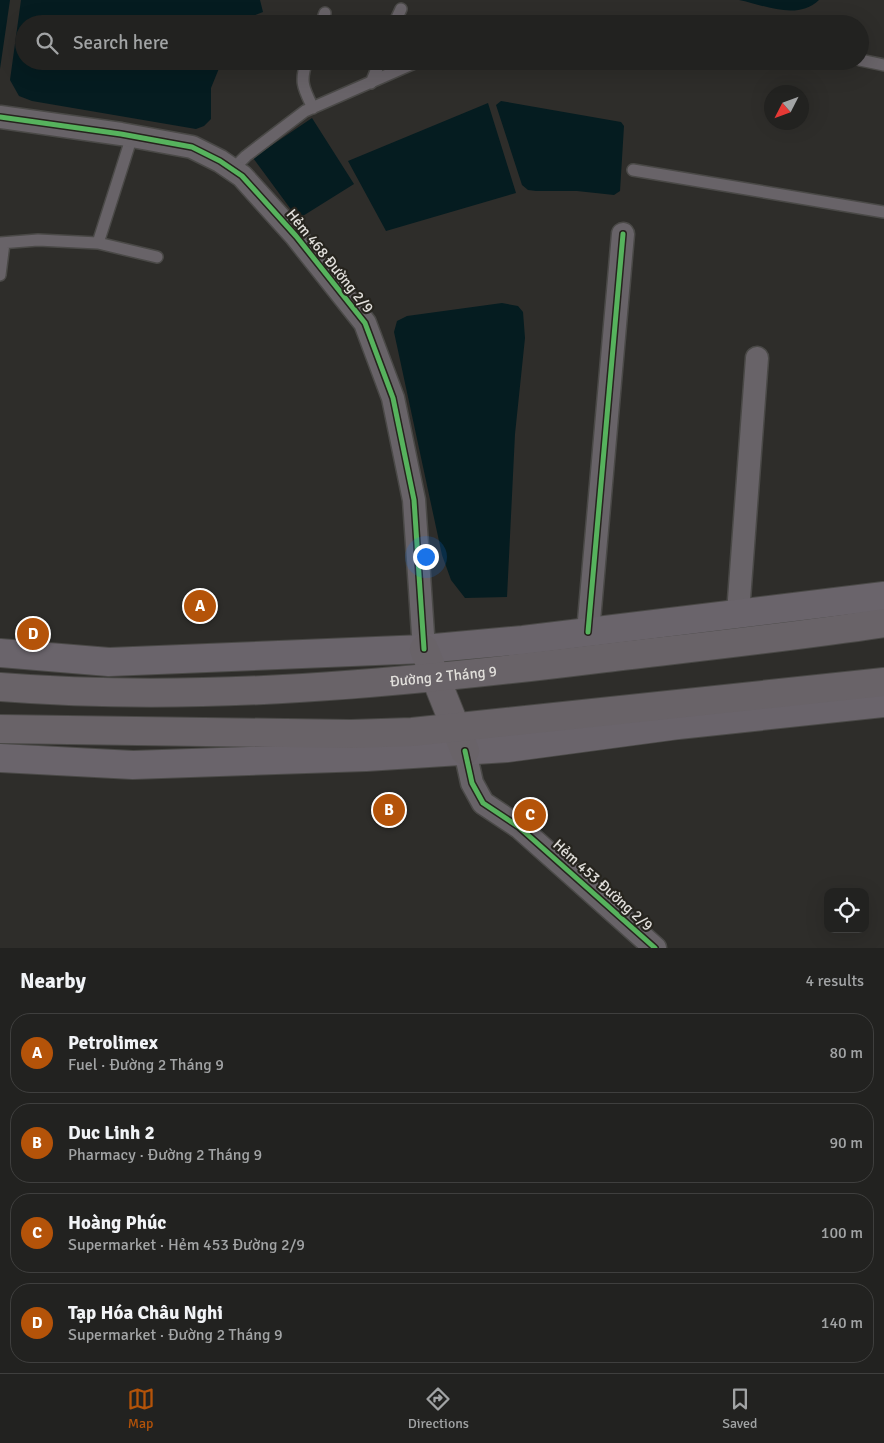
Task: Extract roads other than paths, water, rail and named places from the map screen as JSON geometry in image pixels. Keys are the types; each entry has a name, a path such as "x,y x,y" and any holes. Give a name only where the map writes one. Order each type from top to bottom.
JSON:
{"main road":[{"name":"Đường 2 Tháng 9","path":"0,652 109,662 424,649 523,640 884,596"},
{"name":"Đường 2 Tháng 9","path":"0,687 65,692 218,693 326,687 436,678 884,623"},
{"path":"424,649 460,739"},
{"path":"0,758 133,765 170,765 366,757 460,739 884,682"},
{"path":"0,729 351,734 412,732 507,748 678,725 884,703"}],"street":[{"name":"Hẻm 468 Đường 2/9","path":"0,117 132,136 192,147 220,161 242,176 296,236 365,323 393,398 414,500 424,649"},
{"path":"588,632 623,234"},
{"path":"738,613 757,358"},
{"name":"Hẻm 453 Đường 2/9","path":"460,739 472,783 483,803 518,827 655,948"}],"lane":[{"path":"398,15 400,9"},
{"path":"869,62 884,65"},
{"path":"303,70 303,86 313,108"},
{"path":"371,83 376,70"},
{"path":"232,170 246,156 305,111 399,70"},
{"path":"98,243 132,136"},
{"path":"633,170 884,212"},
{"path":"0,275 2,243 38,240 98,243 157,257"}],"water":[{"path":"0,0 10,0 0,69"},
{"path":"21,0 260,0 263,12 255,15 19,15"},
{"path":"739,0 819,0 801,10 791,11 769,8"},
{"path":"15,44 15,70 218,70 211,88 211,119 204,126 196,129 32,101 19,96 10,80"},
{"path":"501,101 621,122 624,126 620,191 614,195 577,191 528,190 522,185 496,105"},
{"path":"488,103 516,193 386,231 348,161"},
{"path":"312,118 354,184 298,219 253,158"},
{"path":"502,303 518,306 523,312 525,338 515,434 507,597 465,598 451,580 442,555 394,332 397,321 407,316"}],"place":[{"name":"Petrolimex","path":"200,606"},
{"name":"Tạp Hóa Châu Nghi","path":"33,634"},
{"name":"Duc Linh 2","path":"389,810"},
{"name":"Hoàng Phúc","path":"530,815"}]}
